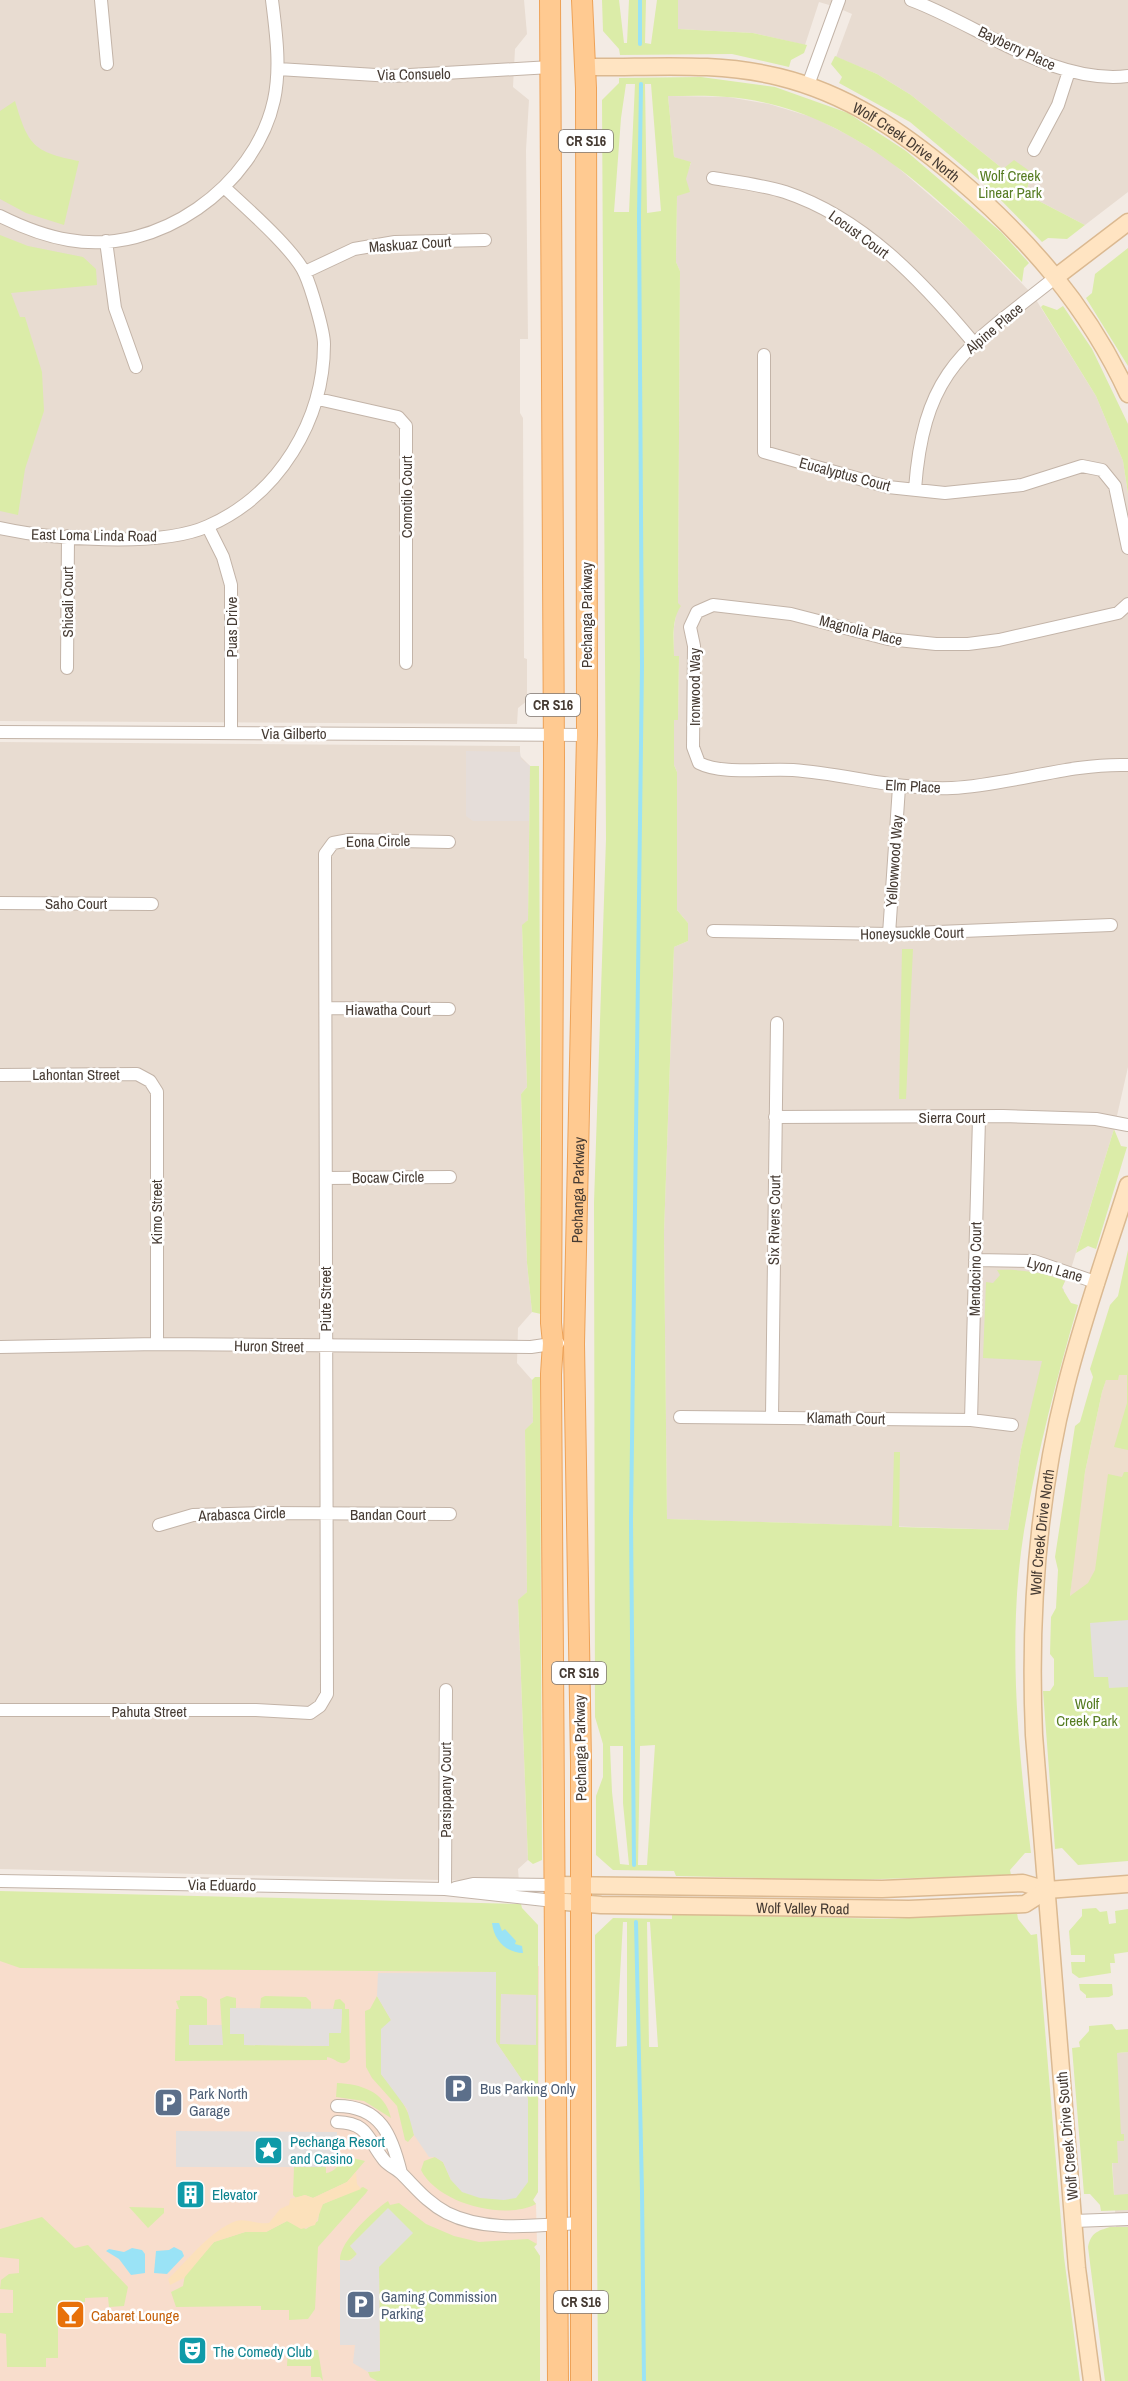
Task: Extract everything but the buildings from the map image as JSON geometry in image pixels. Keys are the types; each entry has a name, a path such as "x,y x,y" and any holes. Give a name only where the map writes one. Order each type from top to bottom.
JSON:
{"main road":[{"name":"Pechanga Parkway","path":"550,0 553,734 551,1312 553,1343 551,1374 558,2381"},
{"name":"Pechanga Parkway","path":"581,2381 581,1894 574,1344 587,735 585,67 582,0"},
{"path":"551,68 585,67"}],"street":[{"path":"101,0 106,64"},
{"path":"0,216 36,232 71,241 106,241 141,236 171,224 224,187 250,156 264,129 273,102 278,69 272,0"},
{"path":"808,85 838,0"},
{"name":"Bayberry Place","path":"911,0 1069,71 1101,77 1128,76"},
{"name":"Wolf Creek Drive North","path":"585,67 707,66 748,71 808,85 863,108 900,132 978,195 1018,233 1056,277 1097,335 1128,394"},
{"name":"Via Consuelo","path":"278,69 392,76 551,68"},
{"path":"1034,150 1058,105 1069,71"},
{"name":"Locust Court","path":"713,178 784,192 834,213 905,270 973,342"},
{"name":"East Loma Linda Road","path":"0,528 68,536 148,539 208,526 243,505 273,480 300,442 318,399 324,342 305,272 269,230 224,187"},
{"path":"1056,277 1128,222"},
{"name":"Maskuaz Court","path":"305,272 354,249 395,242 484,240"},
{"path":"106,241 115,308 136,367"},
{"name":"Alpine Place","path":"915,489 918,447 929,410 936,391 952,366 973,342 1056,277"},
{"name":"Eucalyptus Court","path":"764,355 764,452 888,487 970,492 1022,485 1082,466 1102,470 1115,486 1128,548"},
{"name":"Comotilo Court","path":"318,399 398,417 406,426 406,663"},
{"name":"Puas Drive","path":"208,526 223,557 231,585 231,733"},
{"name":"Shicali Court","path":"67,669 68,536"},
{"name":"Magnolia Place","path":"697,612 713,605 791,614 888,639 936,644 968,644 1026,634 1118,613 1128,604"},
{"name":"Ironwood Way","path":"697,612 690,627 694,646 693,747 699,763"},
{"name":"Via Gilberto","path":"0,732 587,735"},
{"name":"Elm Place","path":"699,763 713,770 762,768 798,770 899,787 981,786 1092,766 1128,765"},
{"name":"Yellowwood Way","path":"889,934 899,787"},
{"name":"Eona Circle","path":"325,866 325,854 333,843 368,838 449,842"},
{"name":"Piute Street","path":"298,1713 310,1713 320,1706 327,1694 324,1346 325,866"},
{"name":"Saho Court","path":"0,903 152,904"},
{"name":"Honeysuckle Court","path":"713,931 889,934 1111,925"},
{"name":"Hiawatha Court","path":"326,1008 449,1009"},
{"name":"Six Rivers Court","path":"772,1416 777,1023"},
{"name":"Lahontan Street","path":"0,1075 137,1074 150,1081"},
{"name":"Kimo Street","path":"150,1081 157,1092 157,1344"},
{"name":"Sierra Court","path":"775,1117 1096,1119 1128,1125"},
{"name":"Mendocino Court","path":"971,1420 979,1118"},
{"name":"Bocaw Circle","path":"326,1178 450,1177"},
{"name":"Wolf Creek Drive North","path":"1047,1890 1032,1673 1038,1543 1046,1480 1066,1385 1128,1185"},
{"name":"Lyon Lane","path":"975,1260 1034,1261 1098,1283"},
{"name":"Huron Street","path":"0,1347 157,1344 531,1347 553,1343 574,1344"},
{"name":"Klamath Court","path":"680,1417 772,1416 971,1420 1012,1425"},
{"name":"Bandan Court","path":"327,1514 450,1515"},
{"name":"Arabasca Circle","path":"159,1525 193,1515 327,1514"},
{"name":"Parsippany Court","path":"445,1890 446,1690"},
{"name":"Pahuta Street","path":"0,1710 256,1710 298,1713"},
{"name":"Via Eduardo","path":"0,1881 554,1893"},
{"name":"Wolf Valley Road","path":"581,1894 804,1888 882,1889 1023,1883 1047,1890 1128,1884"},
{"path":"738,1908 753,1899 798,1898 803,1896 804,1888"},
{"path":"815,1910 816,1904 822,1900 869,1899 882,1889"},
{"name":"Wolf Valley Road","path":"554,1893 738,1908 909,1910 1023,1904 1047,1890"},
{"name":"Wolf Creek Drive South","path":"1047,1890 1083,2327 1092,2381"},
{"path":"337,2106 358,2108 379,2122 395,2148 401,2173"},
{"path":"337,2122 353,2124 363,2130 384,2161 401,2173 424,2199 449,2214 481,2224 580,2223"},
{"path":"1074,2221 1128,2219"}],"shaded area":[{"path":"0,0 524,0 527,34 515,49 513,87 529,100 526,150 528,339 520,339 520,413 523,418 524,658 527,659 527,701 518,708 517,724 0,721"},
{"path":"678,0 1128,0 1128,192 1085,225 1035,199 1027,191 1031,172 1019,165 1003,169 911,95 877,74 836,57 852,14 836,7 819,2 805,45 753,33 678,29"},
{"path":"668,96 728,97 769,104 815,118 889,160 970,230 1033,295 1096,396 1123,461 1128,494 1128,1067 1114,1129 1070,1272 1062,1287 1064,1290 1021,1449 1008,1530 667,1519 664,1233 674,947 688,941 688,923 677,910 677,772 674,765 674,720 678,719 679,657 674,656 674,627 678,603 680,271 676,262 677,196 691,163 674,157"},
{"path":"0,742 520,746 520,756 530,766 528,920 522,926 527,1087 521,1094 527,1263 532,1312 518,1328 517,1363 532,1380 533,1422 525,1431 527,1592 518,1601 528,1860 518,1869 519,1882 0,1869"},
{"path":"466,751 520,752 521,759 530,766 529,821 473,821 466,816"},
{"path":"1128,1310 1128,1612 1071,1616 1070,1596 1085,1472 1102,1392"},
{"path":"1128,1620 1128,1687 1109,1688 1108,1677 1094,1677 1090,1623"},
{"name":"Pechanga Resort and Casino","path":"0,1937 539,1966 538,2192 533,2200 536,2204 537,2244 534,2247 540,2256 540,2381 0,2381"},
{"name":"Bus Parking Only","path":"496,1972 496,2042 524,2083 528,2100 528,2182 516,2198 504,2200 480,2198 462,2192 451,2180 443,2162 435,2157 429,2157 414,2135 407,2109 381,2074 381,2029 391,2020 377,1996 378,1973"},
{"path":"501,1994 536,1995 536,2045 500,2045"},
{"path":"230,2008 342,2009 341,2033 329,2033 329,2046 244,2045 244,2034 230,2034"},
{"path":"189,2025 223,2025 224,2045 189,2045"},
{"path":"1128,2052 1128,2227 1116,2227 1106,2054"},
{"path":"176,2131 337,2132 337,2158 331,2158 326,2167 176,2167"},
{"name":"Gaming Commission Parking","path":"388,2208 413,2233 379,2267 380,2371 368,2372 353,2363 355,2345 340,2345 340,2260 350,2261 357,2254 350,2246"}],"green space":[{"path":"602,0 619,0 624,43 627,43 629,0 646,0 645,43 651,44 657,0 678,0 678,29 753,33 807,45 804,53 791,60 789,67 732,54 620,55 619,49 603,31"},
{"name":"Wolf Creek Linear Park","path":"835,56 877,74 911,95 1003,169 1014,160 1031,172 1027,190 1035,199 1085,225 1067,239 1048,238 1042,242 990,189 910,122 839,83 842,77 831,64"},
{"path":"701,77 775,87 848,113 906,151 1001,232 1029,263 1024,268 1022,282 959,219 925,189 890,162 853,138 813,118 771,104 727,97 668,96 674,157 691,162 686,179 690,192 677,196 676,262 680,271 678,603 681,606 674,630 674,656 679,656 678,720 674,720 674,765 677,772 677,910 688,923 688,941 674,947 664,1233 667,1519 892,1526 894,1452 900,1452 899,1527 1008,1530 1021,1449 1042,1361 983,1358 986,1282 993,1283 1000,1275 997,1270 1040,1273 1065,1281 1062,1288 1071,1303 1078,1305 1041,1445 1029,1502 1019,1571 1016,1611 1016,1692 1031,1853 1025,1853 1010,1870 1011,1875 848,1880 676,1876 674,1871 613,1870 596,1855 596,1796 603,1777 603,1744 595,1717 594,1203 606,839 602,100 619,83 619,78","holes":["626,84 635,84 629,212 614,212 621,118","645,84 651,84 661,211 647,213","655,1745 647,1865 638,1865 640,1746","610,1746 623,1746 623,1803 629,1865 620,1864 612,1792"]},
{"path":"15,101 24,128 35,144 51,154 79,161 64,225 26,213 0,199 0,111"},
{"path":"0,235 28,246 83,257 96,269 97,285 11,293 20,317 25,317 42,372 44,411 25,469 18,515 0,511"},
{"path":"1128,248 1128,366 1086,298 1092,293 1095,274"},
{"path":"1043,305 1057,310 1063,306 1092,349 1128,424 1128,494 1123,461 1096,396 1041,307"},
{"path":"530,766 539,766 541,1314 532,1312 527,1263 521,1094 527,1087 522,925 528,920"},
{"path":"902,949 913,949 906,1099 899,1099"},
{"path":"1114,1129 1121,1146 1127,1147 1096,1249 1088,1246 1076,1253"},
{"name":"Wolf Creek Park","path":"1128,1250 1128,1450 1114,1447 1127,1403 1127,1375 1119,1375 1118,1380 1106,1380 1102,1392 1085,1472 1070,1596 1088,1583 1095,1570 1108,1474 1122,1477 1124,1472 1128,1472 1128,1861 1078,1865 1062,1848 1055,1849 1043,1691 1050,1691 1054,1685 1054,1659 1050,1654 1051,1617 1056,1608 1058,1570 1055,1557 1075,1426 1080,1422 1093,1377 1090,1369 1110,1305 1118,1296"},
{"path":"540,1377 542,1860 533,1864 528,1860 518,1600 527,1592 525,1430 533,1422 532,1380"},
{"path":"0,1891 521,1904 538,1925 538,2192 533,2200 536,2204 523,2209 507,2210 472,2206 441,2192 429,2182 421,2170 424,2161 435,2157 443,2162 451,2180 528,2100 524,2083 496,2042 495,1972 20,1968 0,1961","holes":["501,1994 536,1995 536,2045 500,2044"]},
{"path":"1096,1908 1100,1912 1107,1911 1109,1924 1116,1923 1115,1911 1128,1909 1128,1952 1114,1954 1115,1963 1110,1963 1111,1973 1079,1978 1072,1973 1071,1962 1085,1962 1085,1955 1071,1955 1069,1931 1082,1916 1082,1909"},
{"path":"1017,1913 1018,1919 1031,1935 1037,1934 1064,2257 1080,2381 598,2381 595,1935 613,1918 672,1919 672,1914 887,1919","holes":["623,1922 627,1922 627,2046 616,2047","647,1922 650,1922 658,2047 649,2047"]},
{"path":"1079,1984 1112,1984 1113,1995 1086,1998"},
{"path":"180,1996 201,1996 207,1999 207,2025 189,2025 189,2045 223,2045 220,1999 227,1996 236,1998 236,2008 230,2008 244,2034 244,2045 329,2046 329,2033 341,2033 342,2010 333,2009 335,2000 340,1999 345,2004 345,2009 349,2009 350,2059 344,2063 327,2057 327,2060 175,2061 176,2009 179,2009 176,2001 180,2000"},
{"path":"265,1996 306,1997 311,2002 311,2009 260,2008 261,1998"},
{"path":"377,1996 391,2020 381,2074 407,2110 414,2135 408,2142 405,2140 397,2106 372,2078 366,2067 365,2011 370,2009"},
{"path":"1112,2024 1116,2030 1128,2029 1128,2052 1117,2053 1121,2134 1124,2134 1124,2141 1117,2141 1118,2163 1112,2163 1114,2195 1128,2194 1128,2210 1101,2211 1100,2205 1090,2194 1084,2194 1072,2048 1080,2047 1079,2042 1089,2031 1089,2026"},
{"path":"337,2083 363,2087 377,2095 388,2109 391,2118 364,2101 336,2097"},
{"path":"337,2154 365,2161 347,2182 313,2198 305,2195 296,2198 293,2195 294,2167 326,2167 326,2173 334,2170 339,2164 341,2158 337,2158"},
{"path":"363,2187 368,2190 366,2193 318,2247 315,2309 308,2319 289,2320 289,2310 261,2310 261,2306 176,2307 171,2292 183,2286 185,2275 214,2242 245,2232 266,2232 287,2221 306,2229 318,2221 320,2207 323,2204"},
{"path":"388,2201 390,2205 399,2203 426,2224 454,2236 479,2242 528,2239 537,2244 534,2247 540,2256 540,2381 377,2381 370,2377 368,2372 380,2371 379,2267 350,2245 357,2254 349,2260 340,2260 341,2253 351,2236 366,2219"},
{"path":"129,2207 164,2208 164,2213 148,2228"},
{"path":"42,2217 75,2248 88,2245 128,2287 124,2306 109,2307 108,2297 85,2298 85,2302 58,2302 58,2358 46,2358 46,2367 7,2367 6,2334 0,2333 0,2313 13,2313 13,2290 0,2289 1,2280 9,2274 19,2273 19,2259 0,2257 0,2229"},
{"path":"1110,2227 1128,2227 1128,2381 1105,2381 1088,2247 1095,2233"},
{"path":"288,2349 318,2350 323,2381 320,2377 311,2377 311,2366 287,2366"}],"sand":[{"path":"356,2172 357,2184 361,2189 323,2204 315,2225 301,2229 287,2221 266,2232 245,2232 214,2242 184,2278 170,2285 168,2279 217,2231 240,2220 269,2223 280,2209 289,2205 290,2199 305,2195 313,2198 347,2182"}],"water":[{"path":"492,1923 499,1923 502,1931 505,1929 516,1941 515,1944 522,1946 523,1953 506,1948 495,1935"},
{"path":"174,2247 182,2251 184,2256 167,2274 154,2273 156,2251 169,2250"},
{"path":"132,2248 142,2250 145,2254 145,2273 131,2275 119,2259 106,2251 109,2249 124,2252"}],"waterway":[{"path":"640,0 640,44"},
{"path":"634,1865 631,1520 642,666 639,215 641,84"},
{"path":"636,1922 644,2381"}],"place":[{"name":"Bus Parking Only","path":"459,2088"},
{"name":"Park North Garage","path":"168,2102"},
{"name":"Pechanga Resort and Casino","path":"269,2150"},
{"name":"Elevator","path":"191,2194"},
{"name":"Gaming Commission Parking","path":"360,2305"},
{"name":"Cabaret Lounge","path":"70,2315"},
{"name":"The Comedy Club","path":"192,2351"}]}
